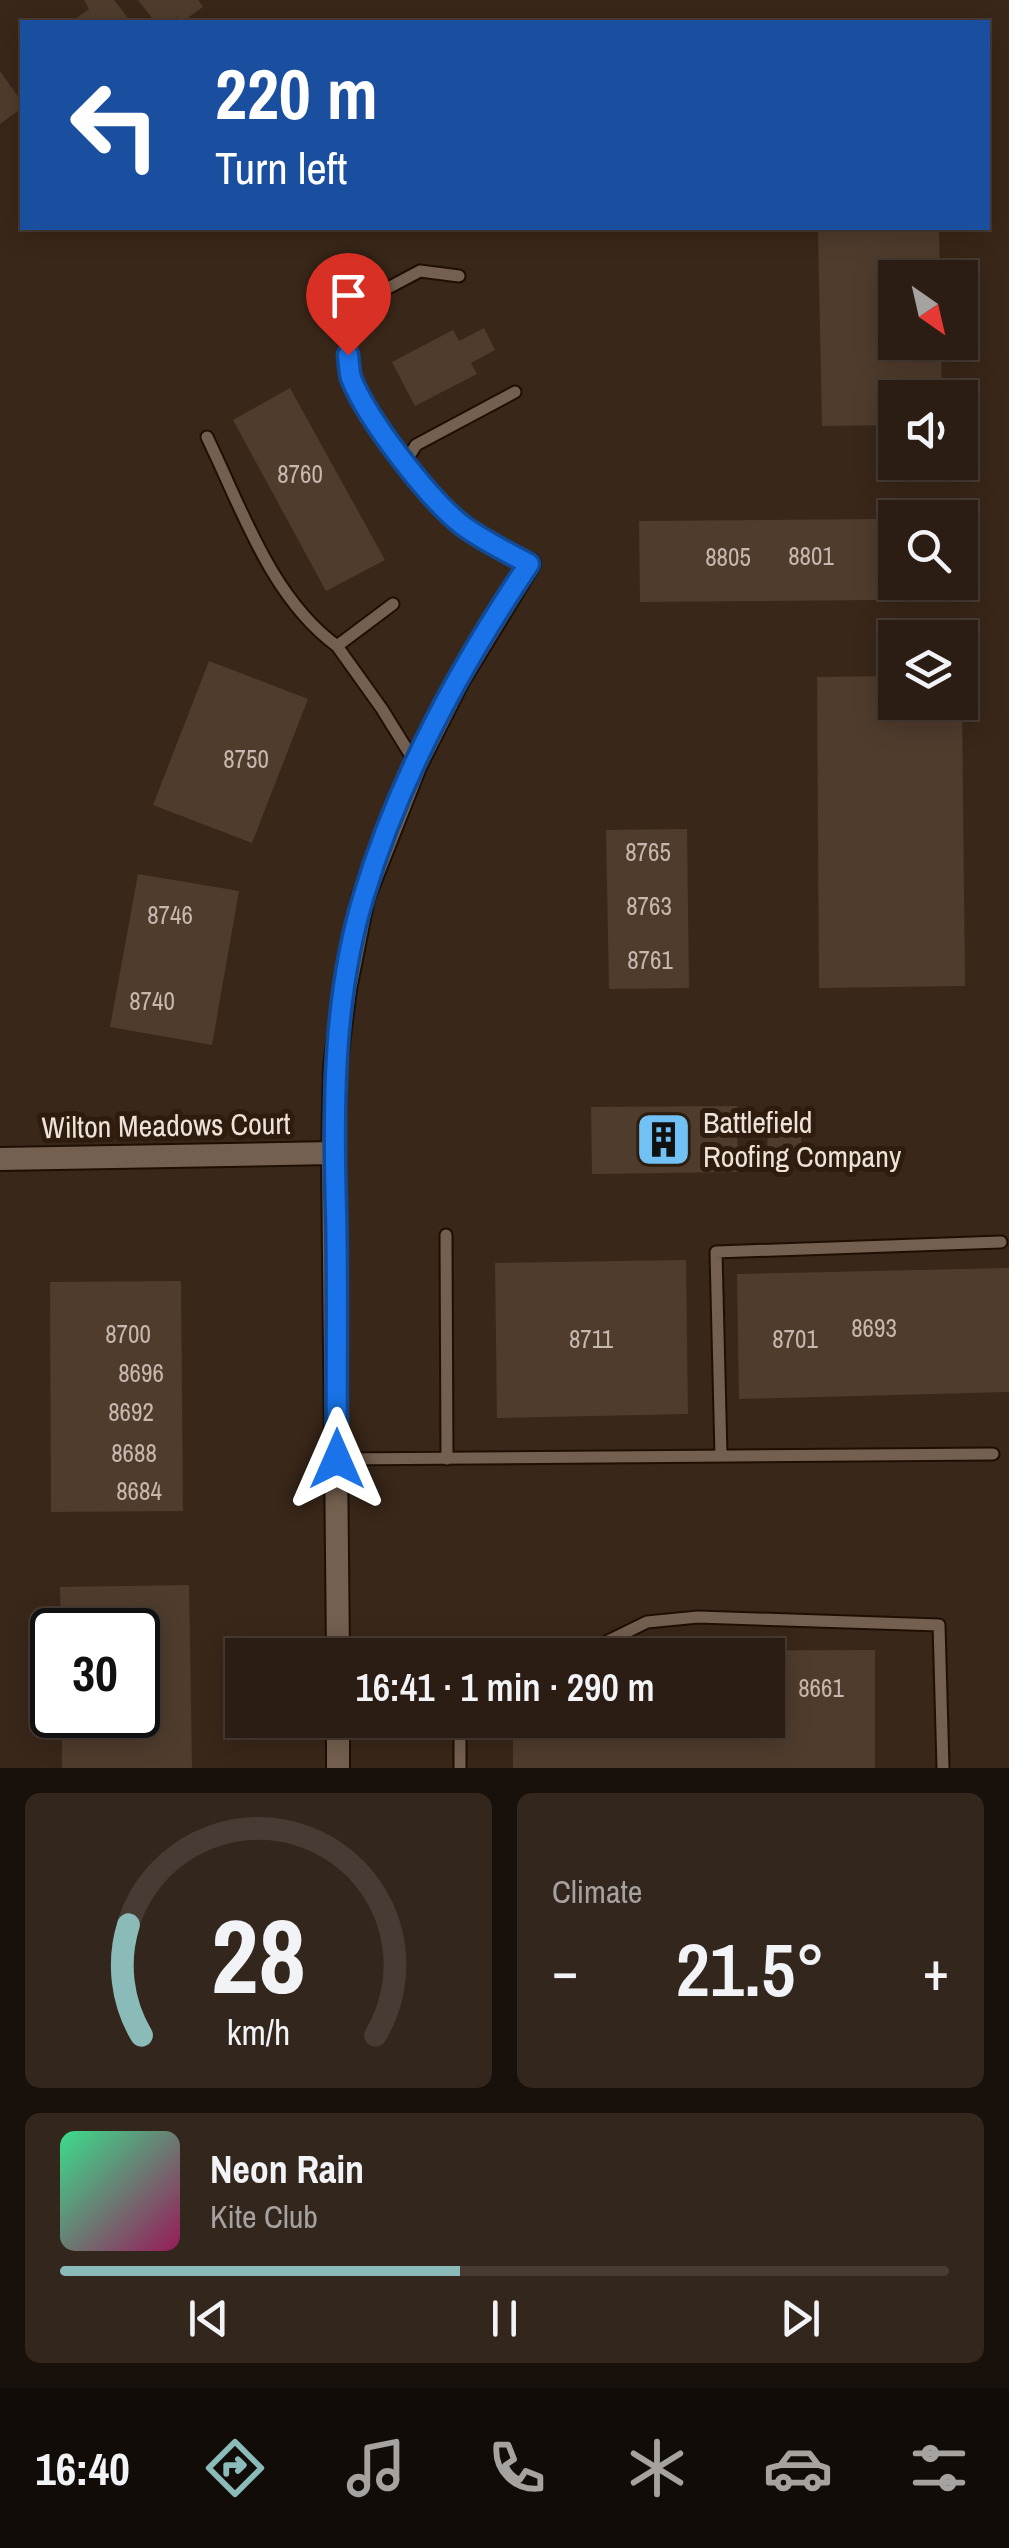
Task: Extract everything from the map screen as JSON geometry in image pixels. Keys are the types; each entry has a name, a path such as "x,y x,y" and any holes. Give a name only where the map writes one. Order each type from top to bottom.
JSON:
{"street":[{"path":"338,1638 333,1153 335,1067 345,989 363,898 416,764 459,678 529,564"},
{"name":"Wilton Meadows Court","path":"0,1159 333,1153"},
{"path":"338,1738 338,1768"}],"lane":[{"path":"460,276 420,270 372,297 347,335 350,375 414,478 462,525 529,564"},
{"path":"406,461 416,445 514,392"},
{"path":"208,437 258,544 303,618 337,646 416,764"},
{"path":"337,646 393,604"},
{"path":"446,1235 447,1458"},
{"path":"722,1456 716,1252 1001,1242"},
{"path":"337,1459 993,1454"},
{"path":"614,1638 646,1622 698,1617 939,1625 944,1768"},
{"path":"460,1738 460,1768"}],"building":[{"path":"84,0 114,0 129,20 74,20 89,9"},
{"path":"138,0 198,0 203,7 185,20 153,20"},
{"path":"0,71 20,99 20,109 0,124"},
{"path":"939,230 940,260 878,260 878,360 941,360 942,380 878,380 878,425 822,426 818,232"},
{"path":"484,328 495,350 471,363 477,374 415,406 392,362 453,330 459,341"},
{"path":"290,388 385,560 326,591 233,420"},
{"path":"878,519 879,600 640,602 639,521"},
{"path":"209,661 308,699 252,843 153,805"},
{"path":"878,676 878,720 962,720 965,986 819,988 817,677"},
{"path":"687,829 689,988 609,989 606,830"},
{"path":"138,874 239,891 212,1045 110,1027"},
{"name":"Battlefield Roofing Company","path":"737,1106 738,1172 592,1174 591,1107"},
{"path":"769,1116 802,1118 801,1151 767,1149"},
{"path":"686,1260 688,1414 497,1418 495,1263"},
{"path":"1009,1268 1009,1392 739,1399 737,1274"},
{"path":"181,1281 183,1511 51,1512 50,1282"},
{"path":"189,1585 192,1768 62,1768 62,1738 160,1738 160,1608 60,1608 60,1587"},
{"path":"785,1650 875,1650 875,1768 513,1768 513,1738 785,1738"}],"place":[{"name":"Battlefield Roofing Company","path":"664,1140"}],"route":[{"path":"337,1459 335,1067 363,898 416,764 459,678 529,564 462,525 414,478 350,375 348,355"}]}
